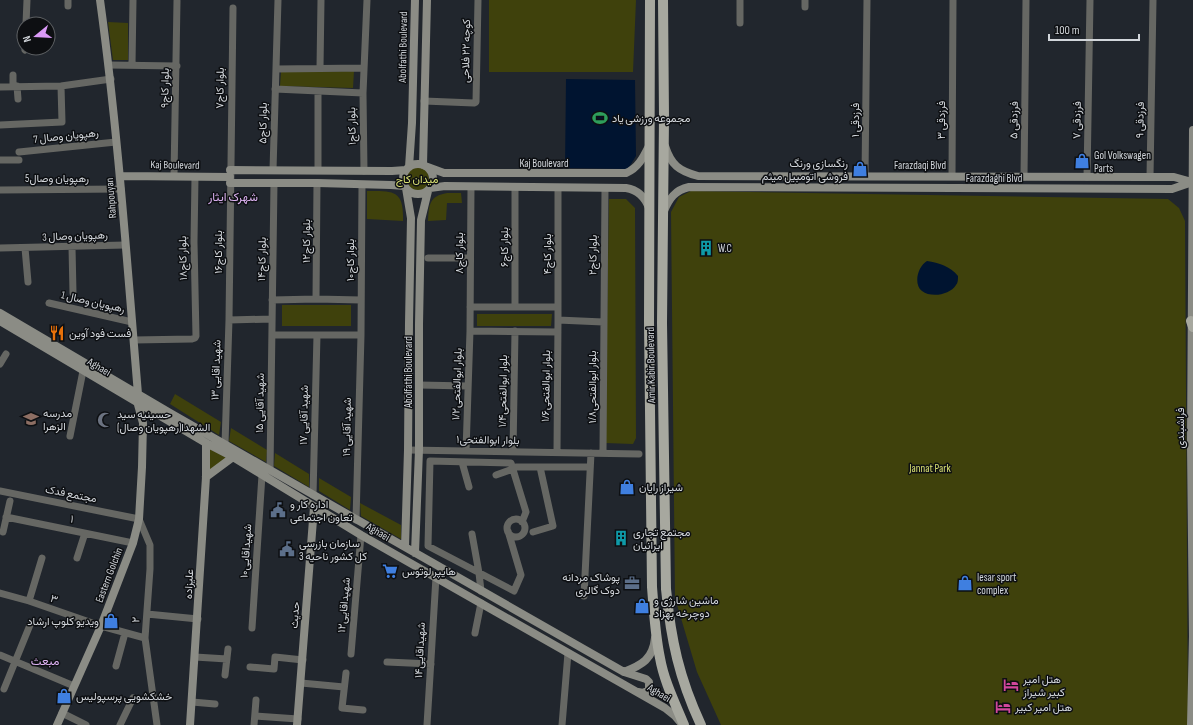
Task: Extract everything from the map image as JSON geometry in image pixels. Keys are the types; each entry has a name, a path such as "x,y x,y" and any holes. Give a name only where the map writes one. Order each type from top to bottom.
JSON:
{"main road":[{"name":"Amir Kabir Boulevard","path":"650,0 649,435 652,587 655,629 660,659 670,693 683,725"},
{"name":"Amir Kabir Boulevard","path":"663,0 664,212 662,323 666,589 669,626 675,654 685,688 701,725"},
{"path":"649,435 664,435"}],"street":[{"path":"26,16 27,0"},
{"name":"Rahpouyan","path":"100,0 109,65 120,176 134,340 137,398 143,424"},
{"path":"132,65 133,0"},
{"name":"بلوار کاج۵","path":"273,170 278,0"},
{"path":"320,68 321,0"},
{"name":"بلوار کاج۱","path":"364,171 363,80 367,0"},
{"name":"Abolfathi Boulevard","path":"408,168 411,150 415,0"},
{"name":"Abolfathi Boulevard","path":"424,166 427,0"},
{"name":"کوچه ۲۲ فلاحی","path":"424,101 476,102 478,0"},
{"path":"740,0 740,23"},
{"name":"فرزدقی ۱","path":"865,176 867,0"},
{"name":"فرزدقی ۳","path":"952,176 953,0"},
{"name":"فرزدقی ۵","path":"1024,176 1026,0"},
{"name":"فرزدقی ۷","path":"1088,177 1090,0"},
{"name":"فرزدقی ۹","path":"1150,177 1153,0"},
{"name":"بلوار کاج۹","path":"174,176 177,1"},
{"name":"بلوار کاج۷","path":"230,176 233,8"},
{"path":"414,61 425,60"},
{"path":"109,65 177,66"},
{"path":"276,69 364,68"},
{"path":"13,75 18,99"},
{"path":"0,86 61,86 110,79"},
{"path":"0,126 62,122 61,86"},
{"path":"275,89 363,93"},
{"path":"318,91 318,170"},
{"name":"فراشبندی","path":"1191,725 1193,636 1191,452 1193,130"},
{"name":"7 رهپویان وصال","path":"0,160 116,142"},
{"name":"Farazdaqi Blvd","path":"664,143 670,158 676,167 685,172 698,176 1174,177 1192,182"},
{"path":"626,188 629,185 629,182 624,173 633,170 637,166 650,145"},
{"path":"411,150 413,156 417,157 424,152"},
{"path":"429,190 432,185 433,176 431,172 424,166 413,165 408,168 403,176 405,187 414,194 419,194 445,186 626,188 634,189 639,193 650,209"},
{"name":"Kaj Boulevard","path":"424,166 444,173 624,173"},
{"name":"Kaj Boulevard","path":"120,176 195,177 230,176 273,170 392,171 408,168"},
{"path":"296,170 296,184"},
{"path":"391,185 394,184 396,180 396,175 392,171"},
{"path":"444,173 439,176 438,180 440,185 445,186"},
{"path":"581,174 581,188"},
{"name":"Kaj Boulevard","path":"230,176 274,183 391,185 405,187"},
{"name":"بلوار کاج۱۶","path":"229,320 230,176"},
{"path":"698,176 694,177 691,181 693,186 698,186"},
{"name":"بلوار کاج۱۸","path":"134,340 195,338 195,177"},
{"path":"1172,189 1174,177"},
{"name":"Farazdaghi Blvd","path":"664,212 670,198 676,192 688,187 698,186 1172,189 1192,182"},
{"name":"بلوار کاج۱۴","path":"272,335 274,183"},
{"name":"بلوار کاج۱۲","path":"316,299 317,183"},
{"name":"بلوار کاج۱۰","path":"360,335 362,185"},
{"name":"Abolfathi Boulevard","path":"405,187 412,218 405,547"},
{"name":"بلوار کاج۸","path":"470,319 471,187"},
{"name":"بلوار کاج۶","path":"514,187 514,307"},
{"name":"بلوار کاج۴","path":"558,188 558,320"},
{"name":"بلوار کاج۲","path":"603,322 605,188"},
{"name":"رهپویان وصال5","path":"0,190 121,189"},
{"name":"Abolfathi Boulevard","path":"415,553 420,450 419,324 421,220 429,190"},
{"path":"412,218 414,212 418,211 420,213 421,220"},
{"name":"3 رهپویان وصال","path":"0,248 125,245"},
{"path":"72,247 73,293"},
{"path":"25,248 28,282"},
{"path":"428,258 470,258"},
{"path":"272,300 361,300"},
{"name":"1 رهپویان وصال","path":"49,303 132,322"},
{"path":"470,307 558,307"},
{"name":"Aghaei","path":"0,313 18,328 83,371 225,444 624,672 646,679 649,682 649,690 647,692 637,692"},
{"path":"229,320 272,319"},
{"name":"بلوار ابوالفتحی۱/۲","path":"466,451 470,319"},
{"name":"شهید اقایی ۱۳","path":"225,444 229,320"},
{"path":"558,320 603,322"},
{"name":"بلوار ابوالفتحی۱/۶","path":"557,452 558,320"},
{"name":"Aghaei","path":"0,321 18,328 137,398 154,412 206,444 233,457 361,535 665,708 683,725"},
{"name":"بلوار ابوالفتحی۱/۸","path":"603,322 603,453"},
{"path":"409,323 419,324"},
{"path":"470,331 558,332"},
{"name":"بلوار ابوالفتحی۱/۴","path":"513,452 515,331"},
{"path":"272,335 360,335"},
{"name":"شهید آقایی ۱۵","path":"270,470 272,335"},
{"name":"شهید آقایی ۱۷","path":"313,495 317,335"},
{"name":"شهید آقایی ۱۹","path":"356,520 360,335"},
{"path":"0,364 6,354"},
{"path":"70,436 83,371"},
{"path":"419,385 468,386"},
{"path":"143,424 148,414 154,412"},
{"name":"Eastern Golchin","path":"57,725 101,626 133,543 138,519 142,467 143,424"},
{"name":"علیزاده","path":"190,725 196,657 206,477 206,444"},
{"name":"بلوار ابوالفتحی۱","path":"408,450 639,454"},
{"path":"584,596 591,453"},
{"path":"206,477 233,457"},
{"path":"508,531 511,535 519,537 523,534 525,526 522,522 514,520 510,522 508,527 508,531 521,575 514,591 428,546 430,461 511,463 514,468 526,512 522,522"},
{"path":"462,462 469,486"},
{"path":"533,532 553,526 540,467"},
{"path":"496,475 514,468 590,467"},
{"name":"شهیداقایی۱۰","path":"252,628 262,475"},
{"name":"مجتمع فدک","path":"0,491 138,519"},
{"path":"3,532 10,501"},
{"name":"حدیث","path":"298,722 314,507"},
{"name":"۱","path":"6,517 133,543"},
{"name":"۲","path":"138,519 150,545 146,638 157,725"},
{"path":"77,558 85,533"},
{"path":"472,534 481,591"},
{"name":"شهیداقایی۱۲","path":"351,654 361,535"},
{"path":"28,601 42,558"},
{"name":"شهیداقایی۱۴","path":"427,725 436,577"},
{"name":"۳","path":"0,593 101,626 146,638"},
{"path":"475,633 481,602"},
{"path":"147,614 198,619"},
{"path":"4,689 30,625"},
{"path":"624,672 638,667 650,656 654,647 655,629"},
{"path":"116,666 125,633"},
{"path":"225,675 228,649"},
{"path":"562,725 568,653"},
{"path":"0,656 74,686"},
{"path":"196,657 227,659"},
{"path":"250,667 274,669 275,657 303,660"},
{"path":"387,662 431,664"},
{"path":"346,673 342,708 363,710"},
{"path":"301,683 344,687"},
{"path":"120,725 133,698"},
{"path":"254,725 256,700"},
{"path":"192,702 214,704"},
{"path":"62,713 86,725"},
{"path":"255,716 298,722"}],"green space":[{"path":"489,0 636,0 633,72 489,72"},
{"path":"108,22 128,23 128,60 113,60"},
{"path":"354,71 353,88 280,86 281,72"},
{"name":"میدان کاج","path":"417,167 422,168 428,174 428,184 422,190 417,191 412,190 406,184 405,179 406,174 412,168"},
{"path":"367,191 384,191 396,194 402,203 403,221 367,219"},
{"name":"Jannat Park","path":"691,191 1168,199 1179,208 1185,221 1188,725 721,725 697,672 675,598 671,212 679,197"},
{"path":"461,193 462,203 447,203 446,220 428,221 429,210 433,199 441,194"},
{"path":"609,199 626,199 635,208 636,438 633,444 605,443"},
{"path":"282,305 351,305 351,326 282,326"},
{"path":"477,314 552,314 551,326 477,326"},
{"path":"175,394 221,422 219,435 170,404"},
{"path":"231,428 267,450 266,462 229,441"},
{"path":"210,449 227,458 209,472"},
{"path":"275,453 309,474 309,487 274,466"},
{"path":"319,478 351,497 350,510 319,491"},
{"path":"360,503 401,525 401,539 361,516"}],"water":[{"name":"مجموعه ورزشی یاد","path":"566,79 635,80 636,156 628,169 565,168"},
{"path":"927,261 944,266 955,273 958,276 957,284 945,293 935,295 922,291 919,288 917,280 921,267"}],"place":[{"name":"مجموعه ورزشی یاد","path":"600,118"},
{"name":"Gol Volkswagen Parts","path":"1082,161"},
{"name":"رنگسازی ورنگ فروشی اتومبیل میثم","path":"860,169"},
{"name":"W.C","path":"706,248"},
{"name":"فست فود آوین","path":"57,333"},
{"name":"مدرسه الزهرا","path":"31,419"},
{"name":"حسینیه سید الشهدا(رهپویان وصال)","path":"105,420"},
{"name":"شیراز رایان","path":"627,487"},
{"name":"اداره کار و تعاون اجتماعی","path":"278,510"},
{"name":"مجتمع تجاری ایرانیان","path":"621,538"},
{"name":"سازمان بازرسی کل کشور ناحیه 3","path":"287,549"},
{"name":"هایپر لوتوس","path":"390,571"},
{"name":"پوشاک مردانه دوک گالری","path":"632,583"},
{"name":"Iesar sport complex","path":"965,583"},
{"name":"ماشین شارژی و دوچرخه بهزاد","path":"642,606"},
{"name":"ویدیو کلوپ ارشاد","path":"111,621"},
{"name":"هتل امیر کبیر شیراز","path":"1011,685"},
{"name":"خشکشویی پرسپولیس","path":"64,696"},
{"name":"هتل امیر کبیر","path":"1003,707"}],"district":[{"name":"شهرک ایثار","path":"233,197"},
{"name":"مبعث","path":"45,661"}]}
